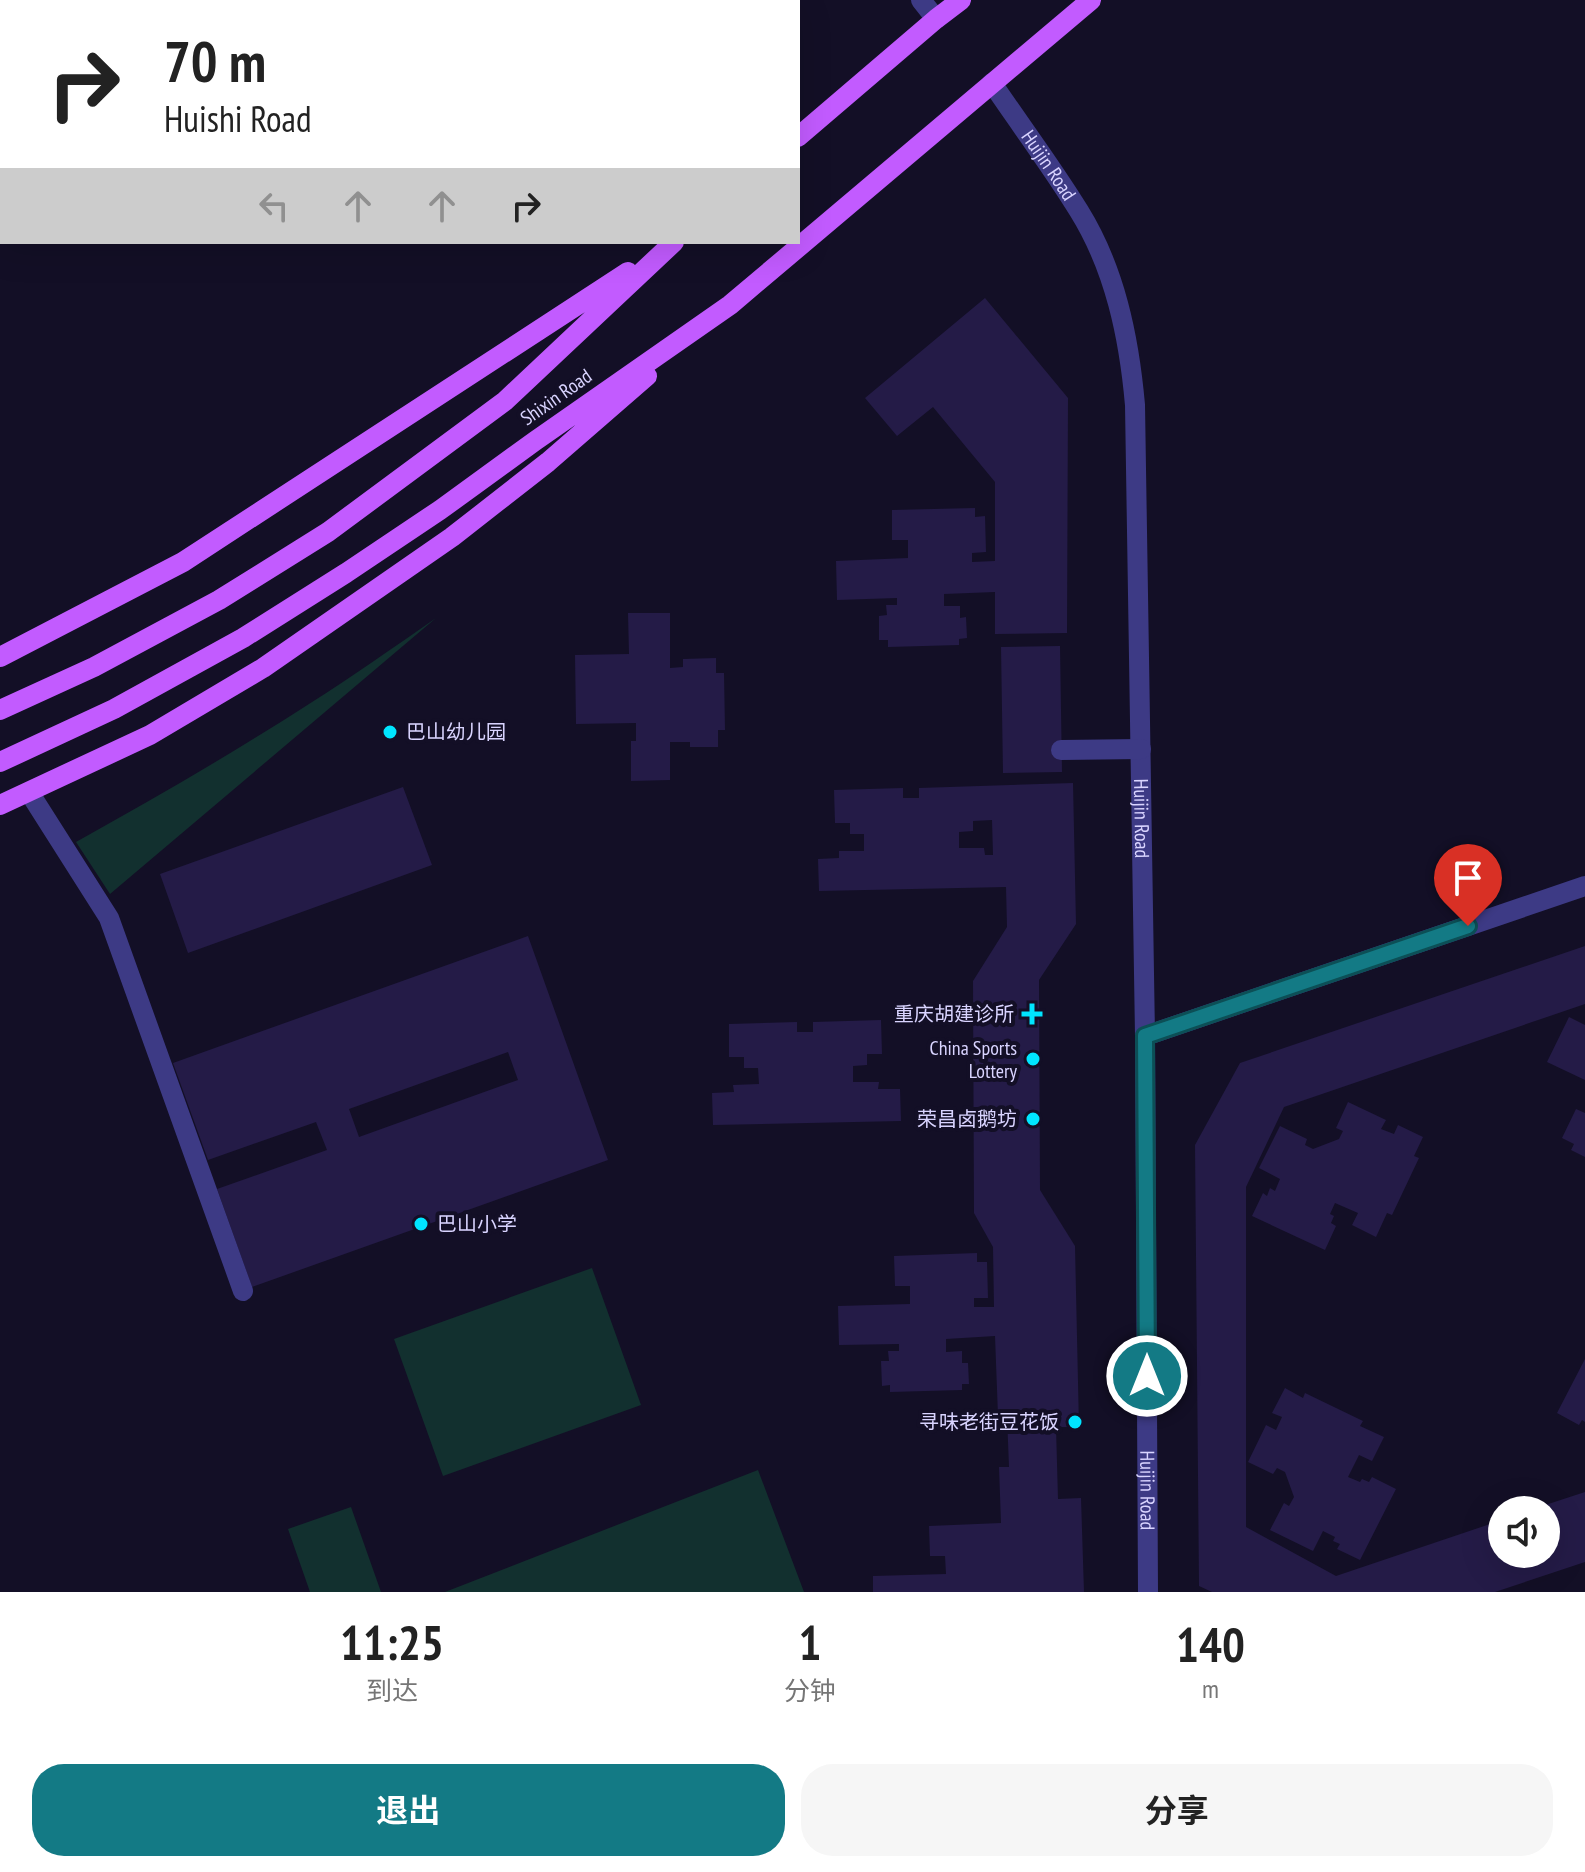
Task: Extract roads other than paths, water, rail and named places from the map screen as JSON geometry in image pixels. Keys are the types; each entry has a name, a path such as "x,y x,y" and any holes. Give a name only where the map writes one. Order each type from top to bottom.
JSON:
{"main road":[{"path":"800,135 961,0"},
{"name":"Shixin Road","path":"0,762 114,709 256,630 440,510 730,305 1091,0"},
{"path":"0,657 183,562 671,244"},
{"name":"Shixin Road","path":"0,710 94,667 219,600 328,532 505,401 672,244"},
{"path":"0,805 150,735 263,668 439,546 548,462 730,305"}],"street":[{"path":"921,0 936,19"},
{"name":"Huijin Road","path":"992,83 1080,213 1097,246 1125,324 1131,361 1135,405 1145,1036 1148,1592"},
{"path":"1061,750 1141,749"},
{"path":"29,792 109,918 243,1291"},
{"path":"1145,1036 1585,886"}],"place":[{"name":"巴山幼儿园","path":"390,732"},
{"name":"重庆胡建诊所","path":"1032,1014"},
{"name":"China Sports Lottery","path":"1033,1059"},
{"name":"荣昌卤鹅坊","path":"1033,1119"},
{"name":"巴山小学","path":"421,1224"},
{"name":"寻味老街豆花饭","path":"1075,1422"}]}
